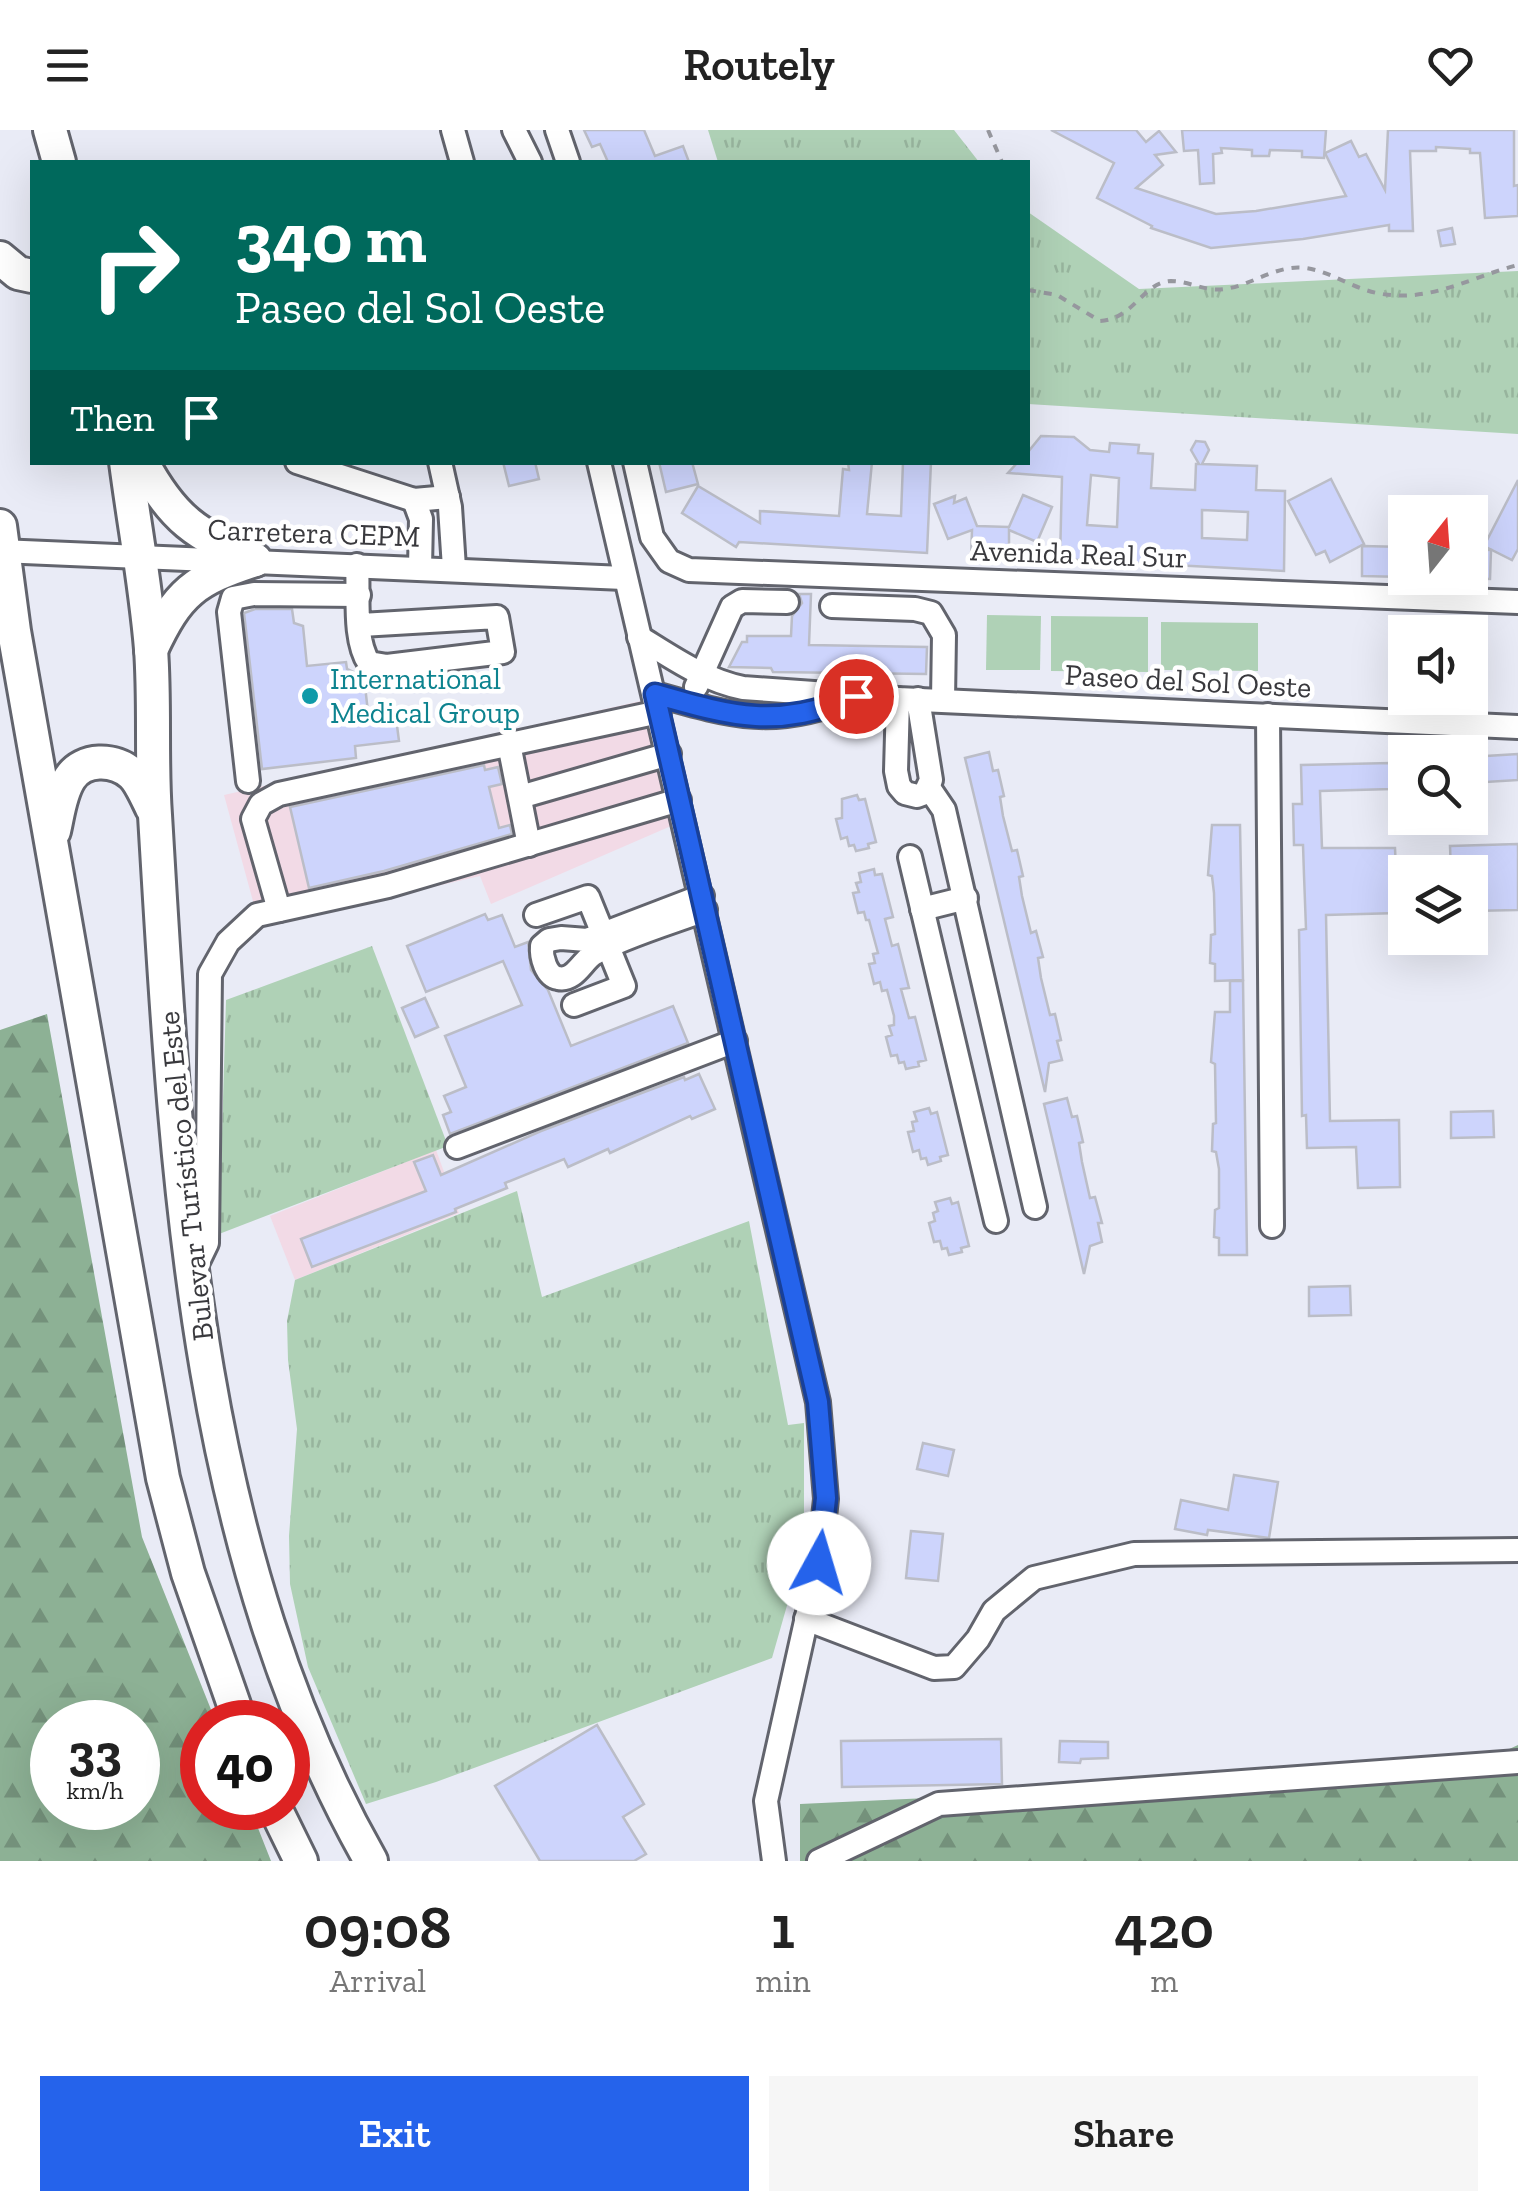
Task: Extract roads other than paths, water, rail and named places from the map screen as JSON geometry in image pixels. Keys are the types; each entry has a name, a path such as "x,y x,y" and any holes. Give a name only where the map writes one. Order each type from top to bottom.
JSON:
{"highway":[{"path":"50,130 58,160"},
{"path":"0,258 18,273 30,276"},
{"name":"Bulevar Turístico del Este","path":"126,465 151,650 154,812 176,1099 200,1338 245,1556 276,1654 343,1812 370,1861"},
{"path":"144,465 179,519 215,543 254,560"},
{"path":"1,542 7,624 51,844 164,1478 188,1574 232,1700"},
{"path":"151,650 168,612 189,590 213,574 254,560"},
{"path":"51,844 65,787 72,773 86,763 106,762 133,774 154,812"},
{"path":"286,1830 301,1861"}],"street":[{"path":"453,130 461,160"},
{"path":"514,130 529,160"},
{"path":"556,130 567,160"},
{"path":"306,465 414,500 448,497"},
{"path":"441,465 448,497 454,568"},
{"path":"600,465 818,1402 826,1498 819,1563 766,1801 774,1861"},
{"name":"Avenida Real Sur","path":"637,465 652,537 669,561 689,570 1518,602"},
{"path":"414,500 421,518 420,568"},
{"name":"Carretera CEPM","path":"1,542 138,556 624,578"},
{"path":"357,565 360,625 362,653 369,663 387,666 502,652 497,617 360,625"},
{"path":"248,781 229,612 233,598 254,594 359,595"},
{"path":"690,704 732,607 742,602 786,602"},
{"path":"832,606 916,608 931,613 944,636 943,700"},
{"name":"Paseo del Sol Oeste","path":"640,637 700,674 743,688 1518,727"},
{"path":"741,714 743,688"},
{"name":"Paseo del Sol Oeste","path":"657,703 690,704 774,718 817,712 856,696"},
{"path":"908,699 931,780 929,788 917,796 899,786 896,772 908,699"},
{"path":"279,910 253,819 261,804 279,794 509,744 657,703"},
{"path":"1268,715 1272,1226"},
{"path":"509,744 529,845"},
{"path":"520,798 669,754"},
{"path":"929,788 944,810 1035,1208"},
{"path":"193,1272 207,1243 210,974 228,942 256,915 388,886 679,800"},
{"path":"910,857 996,1220"},
{"path":"536,915 588,897 624,986 574,1005"},
{"path":"922,909 966,898"},
{"path":"604,941 703,903"},
{"path":"937,970 980,959"},
{"path":"458,1146 735,1041"},
{"path":"987,1181 1027,1173"},
{"path":"806,1619 934,1668 954,1667 994,1611 1034,1578 1134,1554 1518,1550"},
{"path":"819,1861 939,1804 1518,1762"}],"place":[{"name":"International Medical Group","path":"310,696"}]}
